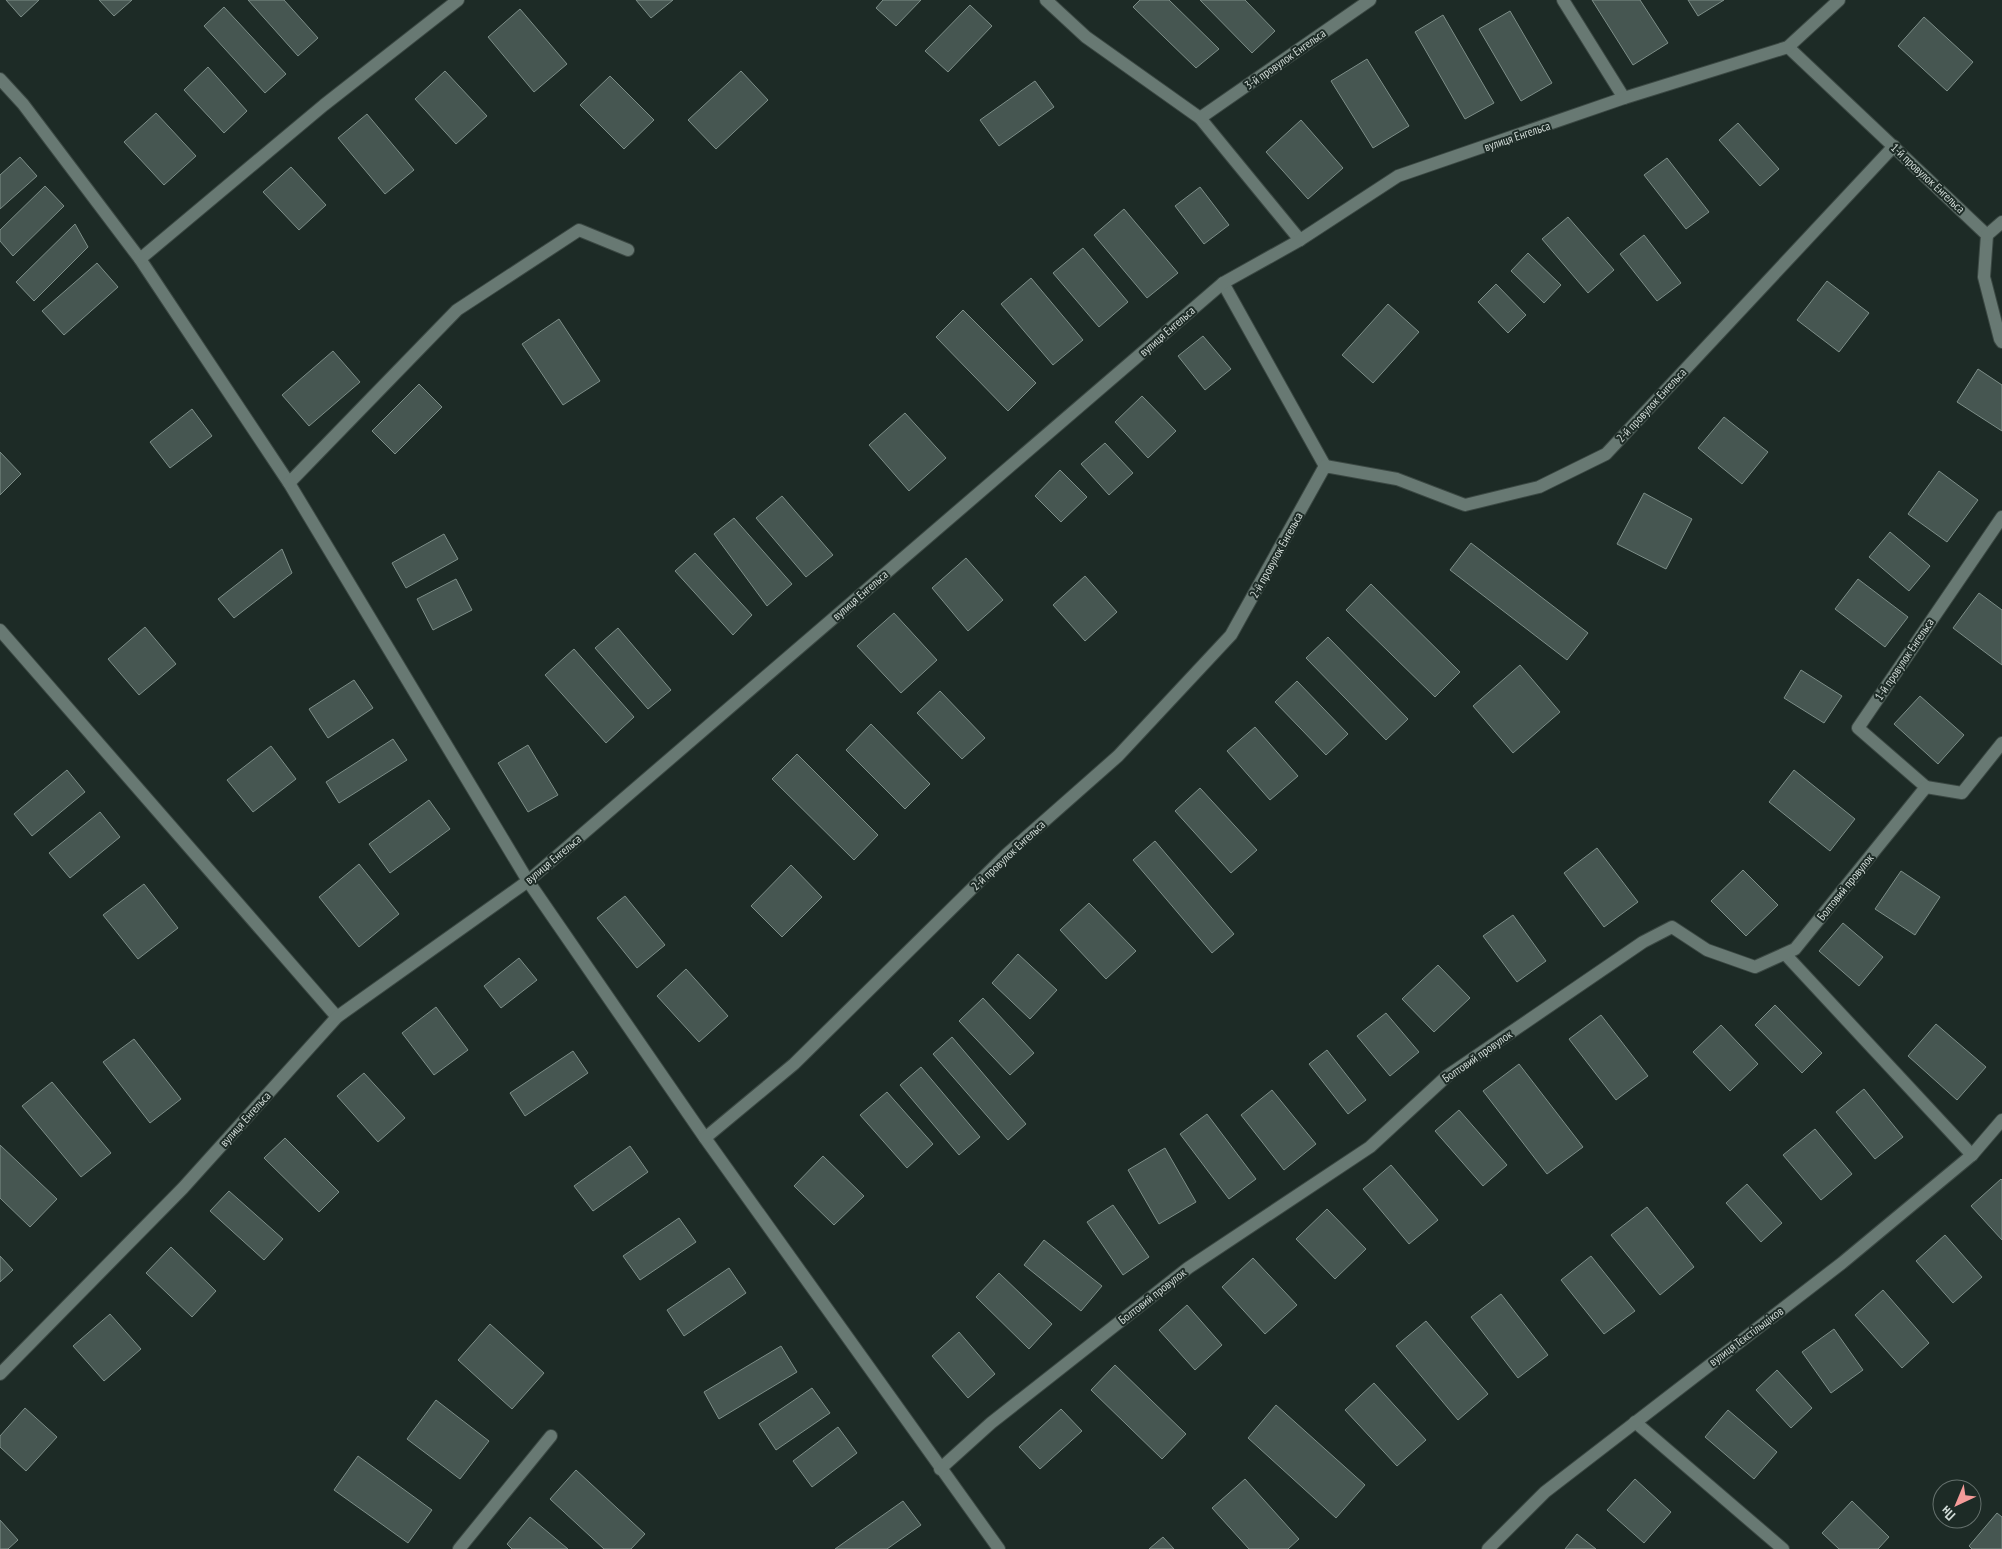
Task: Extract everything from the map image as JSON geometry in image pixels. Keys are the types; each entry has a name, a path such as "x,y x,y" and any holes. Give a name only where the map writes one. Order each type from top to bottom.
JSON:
{"street":[{"path":"140,259 324,105 458,0"},
{"path":"1046,0 1086,37 1200,118 1300,240"},
{"name":"3-й провулок Енгельса","path":"1200,118 1370,0"},
{"path":"1563,0 1624,98"},
{"name":"вулиця Енгельса","path":"0,1374 183,1188 337,1018 528,881 1223,283 1300,240 1398,176 1624,98 1788,47 1839,0"},
{"name":"1-й провулок Енгельса","path":"1788,47 1987,235"},
{"path":"0,79 23,104 140,259 289,483 528,881 705,1138 999,1549"},
{"name":"2-й провулок Енгельса","path":"705,1138 794,1064 1007,854 1118,756 1231,635 1325,466 1398,479 1465,505 1539,487 1606,454 1894,146"},
{"path":"2002,222 1987,235 1984,277 2002,342"},
{"path":"289,483 457,310 579,230 628,250"},
{"path":"1223,283 1325,466"},
{"name":"1-й провулок Енгельса","path":"1926,788 1858,728 2002,517"},
{"path":"0,630 337,1018"},
{"path":"1926,788 1962,793 2002,743"},
{"name":"Болтовий провулок","path":"940,1468 991,1423 1188,1268 1370,1147 1448,1076 1643,942 1672,927 1707,950 1755,967 1795,949 1926,788"},
{"path":"1785,954 1972,1156"},
{"name":"вулиця Тєкстільщіков","path":"1488,1549 1545,1492 1842,1263 1972,1156 2002,1120"},
{"path":"1635,1422 1783,1549"},
{"path":"459,1549 552,1436"}],"building":[{"path":"6,0 39,0 21,17"},
{"path":"99,0 132,0 114,16"},
{"path":"248,0 284,0 318,38 298,56"},
{"path":"636,0 673,0 651,18"},
{"path":"883,0 921,0 896,26 876,8"},
{"path":"1140,0 1169,0 1219,49 1196,68 1133,7"},
{"path":"1200,0 1245,0 1275,31 1252,53"},
{"path":"1592,0 1640,0 1668,43 1633,65"},
{"path":"1688,0 1724,0 1698,16"},
{"path":"970,5 992,26 948,72 925,51"},
{"path":"224,7 286,74 265,93 204,26"},
{"path":"520,9 567,64 534,92 488,37"},
{"path":"1510,11 1552,83 1521,101 1479,29"},
{"path":"1443,15 1494,103 1465,119 1415,32"},
{"path":"1924,17 1973,62 1947,91 1898,46"},
{"path":"1367,59 1409,126 1373,148 1331,81"},
{"path":"208,67 247,111 224,133 184,90"},
{"path":"445,71 487,116 456,144 415,99"},
{"path":"741,71 768,100 716,149 688,120"},
{"path":"610,76 654,120 624,149 580,105"},
{"path":"1035,81 1054,107 999,146 980,120"},
{"path":"156,113 196,156 164,185 124,142"},
{"path":"367,114 414,170 385,194 338,138"},
{"path":"1301,120 1343,168 1308,199 1266,152"},
{"path":"1738,123 1779,169 1760,186 1719,140"},
{"path":"20,157 37,176 0,209 0,175"},
{"path":"1667,158 1709,212 1686,229 1644,175"},
{"path":"291,167 326,205 299,230 263,192"},
{"path":"45,186 64,206 13,256 0,241 0,230"},
{"path":"1200,187 1229,225 1204,244 1175,206"},
{"path":"1124,209 1178,273 1147,298 1094,235"},
{"path":"1568,217 1614,270 1588,293 1542,239"},
{"path":"75,224 88,247 34,301 16,282"},
{"path":"1644,235 1681,283 1657,301 1620,254"},
{"path":"1083,248 1128,302 1099,327 1053,273"},
{"path":"1528,253 1561,285 1544,303 1511,271"},
{"path":"97,263 118,287 64,335 42,311"},
{"path":"1031,278 1083,340 1053,365 1001,304"},
{"path":"1827,281 1869,313 1839,352 1797,320"},
{"path":"1496,284 1526,315 1508,333 1478,302"},
{"path":"1388,304 1419,332 1373,383 1342,355"},
{"path":"963,310 1036,383 1008,411 936,337"},
{"path":"559,319 600,381 563,405 522,344"},
{"path":"1203,336 1231,369 1205,390 1178,356"},
{"path":"333,351 360,382 309,426 282,395"},
{"path":"1978,369 2002,385 2002,431 1957,402"},
{"path":"419,384 442,407 395,454 372,431"},
{"path":"1142,396 1176,431 1148,458 1115,422"},
{"path":"192,409 212,436 170,468 150,442"},
{"path":"905,413 946,458 909,491 869,445"},
{"path":"1724,417 1768,452 1742,484 1698,448"},
{"path":"1105,443 1133,473 1109,495 1081,464"},
{"path":"0,452 21,474 0,495"},
{"path":"1060,470 1087,497 1061,522 1035,496"},
{"path":"1939,471 1978,500 1947,542 1908,514"},
{"path":"1644,493 1692,519 1666,569 1617,544"},
{"path":"782,496 833,555 806,577 756,518"},
{"path":"734,518 792,584 767,606 714,534"},
{"path":"1890,532 1930,566 1909,591 1869,557"},
{"path":"444,534 458,559 406,588 392,563"},
{"path":"1471,543 1588,633 1567,660 1450,570"},
{"path":"282,549 292,573 234,618 218,599"},
{"path":"695,553 752,615 733,635 675,571"},
{"path":"966,558 1003,600 968,631 932,588"},
{"path":"1085,576 1117,612 1085,641 1053,605"},
{"path":"456,579 472,610 433,630 417,599"},
{"path":"1858,579 1908,617 1885,647 1835,609"},
{"path":"1371,584 1460,672 1435,697 1346,610"},
{"path":"1979,593 2002,610 2002,665 1953,628"},
{"path":"894,613 937,660 901,693 857,646"},
{"path":"145,627 176,664 139,695 108,659"},
{"path":"618,628 671,690 648,709 595,648"},
{"path":"1328,637 1408,719 1386,740 1306,658"},
{"path":"574,649 634,717 606,743 545,675"},
{"path":"1520,665 1560,712 1513,753 1473,706"},
{"path":"1801,670 1842,696 1824,723 1784,698"},
{"path":"354,680 373,708 328,738 309,709"},
{"path":"1297,681 1348,734 1326,755 1275,702"},
{"path":"940,691 985,738 962,759 917,713"},
{"path":"1920,696 1964,735 1938,764 1894,724"},
{"path":"871,724 930,784 905,809 846,750"},
{"path":"1255,727 1298,776 1270,800 1227,751"},
{"path":"393,739 407,760 339,803 326,782"},
{"path":"528,745 558,795 528,812 498,763"},
{"path":"271,746 296,779 253,812 227,780"},
{"path":"797,754 878,835 854,860 772,779"},
{"path":"67,770 85,792 32,836 14,814"},
{"path":"1794,770 1855,819 1830,851 1769,802"},
{"path":"1200,788 1257,850 1231,873 1175,811"},
{"path":"429,800 450,829 390,873 369,844"},
{"path":"100,812 120,837 70,878 49,853"},
{"path":"1155,841 1234,934 1212,953 1133,860"},
{"path":"1597,848 1638,902 1604,927 1564,873"},
{"path":"359,864 399,914 359,947 319,897"},
{"path":"791,865 822,897 782,937 751,906"},
{"path":"1743,870 1778,905 1746,936 1711,901"},
{"path":"1901,871 1940,897 1915,935 1875,909"},
{"path":"144,884 178,928 138,959 103,915"},
{"path":"625,896 665,945 637,968 597,918"},
{"path":"1089,903 1136,951 1106,979 1060,930"},
{"path":"1513,915 1546,961 1517,982 1483,936"},
{"path":"1843,923 1883,957 1859,986 1819,951"},
{"path":"1018,954 1057,990 1030,1019 992,983"},
{"path":"519,958 537,980 501,1008 484,986"},
{"path":"1438,965 1470,998 1434,1032 1402,999"},
{"path":"686,969 728,1016 699,1042 657,996"},
{"path":"983,998 1034,1053 1010,1075 959,1021"},
{"path":"1775,1005 1822,1053 1802,1073 1755,1025"},
{"path":"436,1007 468,1050 434,1075 402,1033"},
{"path":"1386,1013 1419,1052 1390,1076 1357,1036"},
{"path":"1601,1015 1648,1076 1616,1100 1569,1039"},
{"path":"1936,1024 1986,1067 1957,1100 1908,1056"},
{"path":"1721,1025 1758,1064 1730,1091 1693,1052"},
{"path":"952,1037 1026,1124 1008,1140 933,1054"},
{"path":"134,1039 181,1099 150,1123 103,1062"},
{"path":"1327,1050 1366,1100 1348,1114 1309,1064"},
{"path":"573,1051 588,1073 525,1116 510,1093"},
{"path":"1519,1064 1583,1147 1547,1174 1483,1091"},
{"path":"921,1067 980,1137 959,1155 900,1085"},
{"path":"364,1073 405,1118 378,1142 337,1096"},
{"path":"52,1082 111,1153 81,1177 22,1106"},
{"path":"1864,1089 1903,1137 1875,1159 1836,1112"},
{"path":"1272,1090 1316,1144 1284,1170 1241,1115"},
{"path":"887,1092 933,1144 907,1168 860,1115"},
{"path":"1459,1110 1507,1165 1483,1186 1435,1131"},
{"path":"1207,1114 1256,1179 1229,1199 1180,1134"},
{"path":"1815,1129 1852,1174 1821,1200 1783,1155"},
{"path":"285,1138 339,1192 319,1212 264,1158"},
{"path":"0,1145 57,1199 30,1227 0,1198"},
{"path":"630,1146 648,1172 593,1211 574,1186"},
{"path":"1165,1148 1196,1202 1159,1224 1128,1170"},
{"path":"823,1156 864,1196 834,1225 794,1186"},
{"path":"1391,1165 1438,1220 1409,1244 1363,1189"},
{"path":"2002,1180 2002,1240 1971,1206"},
{"path":"1747,1184 1782,1223 1761,1242 1726,1203"},
{"path":"229,1191 283,1239 264,1260 210,1211"},
{"path":"1113,1205 1149,1257 1123,1275 1087,1222"},
{"path":"1647,1207 1694,1267 1660,1295 1611,1235"},
{"path":"1327,1209 1366,1249 1335,1279 1296,1239"},
{"path":"679,1218 696,1242 640,1280 623,1256"},
{"path":"1945,1235 1982,1277 1953,1303 1916,1261"},
{"path":"1044,1240 1102,1286 1081,1311 1024,1265"},
{"path":"171,1247 216,1291 192,1317 146,1273"},
{"path":"0,1256 13,1270 0,1282"},
{"path":"1591,1256 1635,1311 1604,1334 1561,1280"},
{"path":"1253,1258 1297,1305 1265,1334 1222,1287"},
{"path":"729,1268 746,1293 684,1336 667,1310"},
{"path":"999,1273 1052,1324 1029,1349 976,1297"},
{"path":"1883,1290 1929,1343 1902,1368 1855,1315"},
{"path":"1501,1294 1548,1355 1518,1378 1471,1317"},
{"path":"1187,1305 1222,1345 1195,1370 1159,1330"},
{"path":"110,1314 141,1349 104,1381 73,1346"},
{"path":"1426,1321 1488,1394 1458,1420 1396,1346"},
{"path":"490,1324 544,1373 512,1409 458,1360"},
{"path":"1834,1329 1863,1370 1831,1393 1802,1352"},
{"path":"959,1332 995,1374 968,1398 932,1356"},
{"path":"781,1346 797,1372 719,1419 704,1392"},
{"path":"1115,1365 1186,1434 1162,1459 1091,1390"},
{"path":"1777,1370 1812,1408 1791,1428 1756,1390"},
{"path":"1374,1383 1426,1440 1397,1466 1345,1410"},
{"path":"812,1388 830,1413 776,1450 759,1424"},
{"path":"436,1400 489,1441 460,1479 407,1439"},
{"path":"1276,1405 1365,1485 1336,1518 1248,1438"},
{"path":"25,1408 57,1437 26,1471 0,1447 0,1436"},
{"path":"1061,1409 1082,1431 1040,1469 1019,1447"},
{"path":"1728,1410 1777,1452 1754,1479 1705,1437"},
{"path":"838,1427 857,1453 812,1487 793,1461"},
{"path":"358,1456 432,1510 408,1543 334,1490"},
{"path":"576,1470 645,1534 631,1549 604,1549 550,1499"},
{"path":"1245,1479 1299,1539 1288,1549 1249,1549 1212,1508"},
{"path":"1635,1479 1671,1512 1644,1543 1607,1510"},
{"path":"903,1501 921,1525 887,1549 835,1549"},
{"path":"1852,1501 1889,1537 1878,1549 1839,1549 1822,1533"},
{"path":"1997,1513 2002,1517 2002,1549 1972,1549 1969,1546"},
{"path":"530,1517 568,1549 512,1549 507,1544"},
{"path":"0,1520 18,1540 8,1549 0,1549"},
{"path":"1577,1534 1596,1549 1565,1549"},
{"path":"1163,1537 1174,1549 1149,1549"}]}
